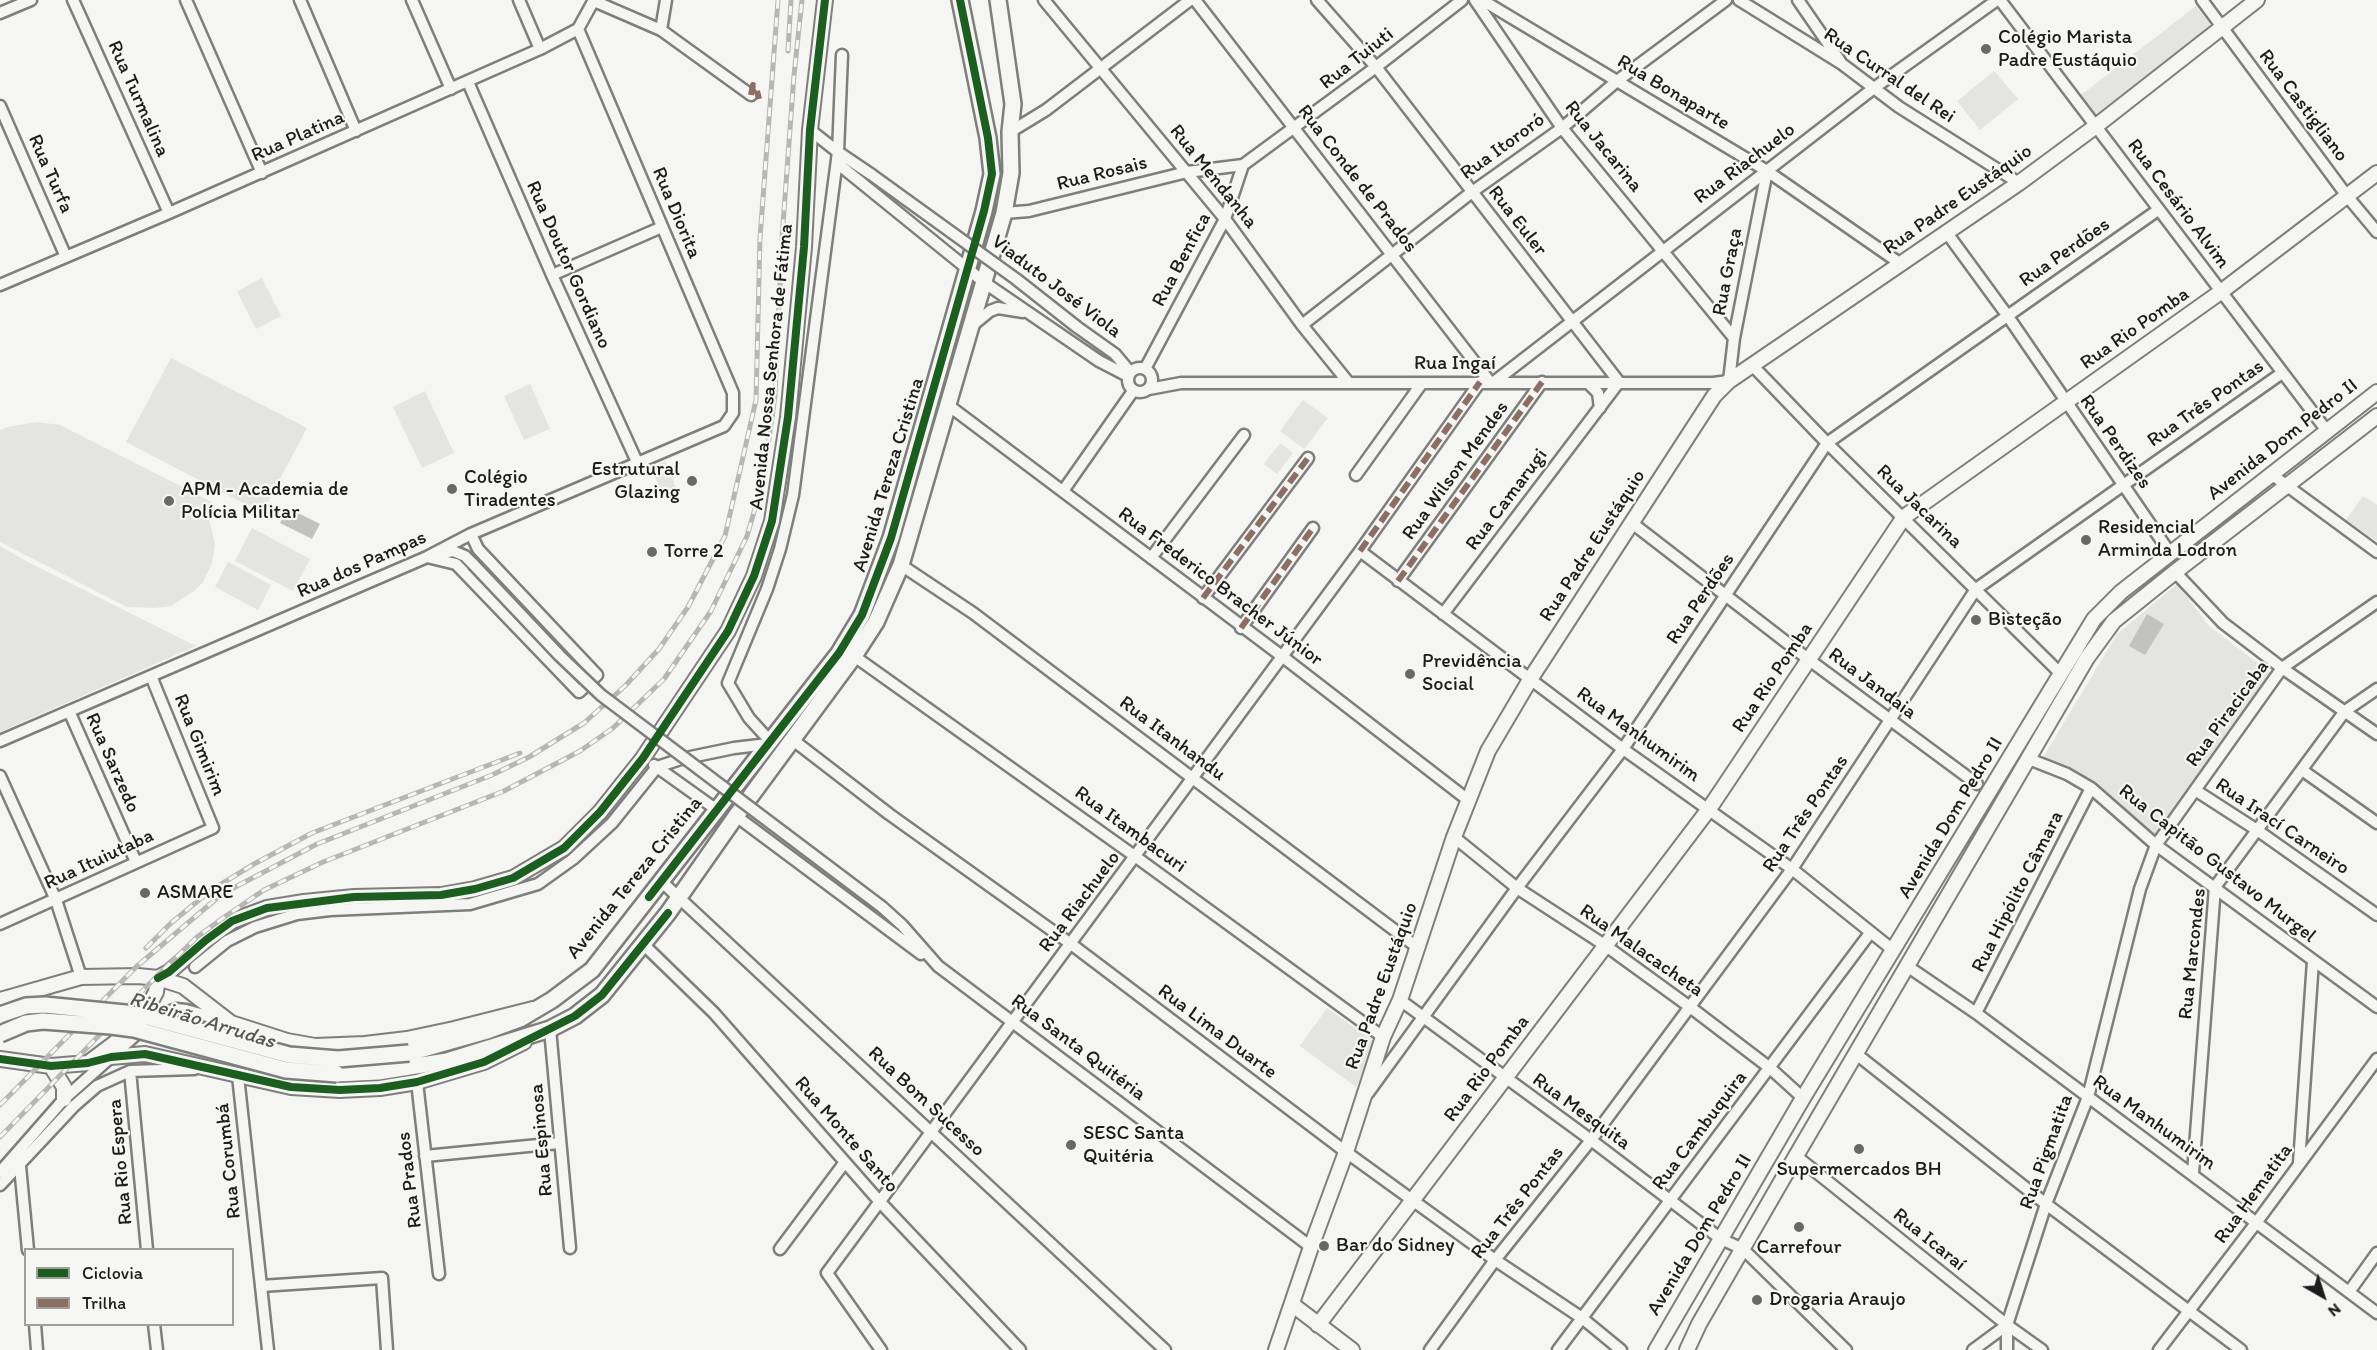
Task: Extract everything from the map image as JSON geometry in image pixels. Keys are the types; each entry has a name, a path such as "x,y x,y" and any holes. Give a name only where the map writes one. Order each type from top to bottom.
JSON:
{"highway":[{"name":"Avenida Tereza Cristina","path":"0,1016 26,1006 45,1005 125,1013 148,1017 289,1055 338,1059 409,1053 487,1031 520,1019 544,1006 592,970 839,653 862,615 891,538 984,211 992,174 988,138 960,0"},
{"name":"Avenida Tereza Cristina","path":"0,1034 26,1023 43,1021 111,1026 134,1029 286,1070 338,1074 378,1072 447,1061 550,1029 575,1016 602,995 644,945 854,656 876,622 901,565 985,283 1004,213 1011,173 1010,132 1013,104 998,0"}],"main road":[{"name":"Avenida Nossa Senhora de Fátima","path":"158,978 169,972 232,921 267,908 354,897 441,895 475,889 513,878 564,848 600,812 643,758 728,631 754,576 772,521 789,406 804,247 810,130 825,0"},
{"name":"Rua Padre Eustáquio","path":"1276,1350 1346,1152 1383,1037 1400,1000 1468,800 1488,751 1531,678 1714,396 1729,381 2019,183 2257,0"},
{"name":"Rua Rio Pomba","path":"1318,1325 1709,809 1904,517 2222,291 2377,173"},
{"name":"Avenida Dom Pedro II","path":"1656,1350 1803,1098 2094,619 2121,592 2377,392"},
{"name":"Avenida Dom Pedro II","path":"1687,1350 1699,1324 1796,1155 2086,658 2114,621 2377,416"},
{"name":"Avenida Tereza Cristina","path":"0,1000 81,977 158,978 183,986 231,1023 287,1041 315,1046 407,1039 544,1006"},
{"path":"88,1063 116,1042 148,1007 156,992 158,978"},
{"path":"144,1029 150,1044 165,1059"},
{"name":"Avenida Tereza Cristina","path":"0,1059 51,1066 88,1063 115,1054 146,1054 291,1087 380,1088 417,1082 484,1062 550,1029"},
{"path":"51,1066 64,1087 64,1099"},
{"path":"1293,1305 1352,1350"}],"street":[{"path":"0,13 31,0"},
{"name":"Rua Turmalina","path":"74,0 169,213"},
{"path":"186,0 262,173"},
{"path":"300,0 356,131"},
{"path":"412,0 451,89"},
{"path":"519,0 540,49"},
{"path":"578,29 594,0 661,30 751,95"},
{"path":"661,30 666,0"},
{"name":"Rua Mendanha","path":"1044,0 1225,219 1302,325 1348,382"},
{"path":"1010,132 1046,110 1193,0"},
{"name":"Rua Conde de Prados","path":"1193,0 1393,254 1488,382"},
{"name":"Rua Euler","path":"1317,0 1376,67 1619,382"},
{"name":"Rua Tuiuti","path":"1243,165 1295,129 1462,0"},
{"name":"Rua Jacarina","path":"1475,0 1562,128 1734,338"},
{"name":"Rua Bonaparte","path":"1482,0 1767,171 1901,264"},
{"name":"Rua Itororó","path":"1302,325 1472,192 1562,128 1617,81 1726,0"},
{"name":"Rua Curral del Rei","path":"1739,0 1842,64 1874,88 2019,183"},
{"path":"1798,0 1842,64"},
{"name":"Rua Riachuelo","path":"1488,382 1519,362 1874,88 1999,0"},
{"name":"Rua Cesário Alvim","path":"1999,0 2327,431"},
{"name":"Rua Castigliano","path":"2202,0 2347,196 2377,232"},
{"name":"Rua Platina","path":"0,285 468,82 578,29"},
{"name":"Rua Diorita","path":"578,29 733,393 733,413"},
{"path":"769,742 748,718 728,682 767,589 780,549 792,495 837,158 842,55"},
{"name":"Rua Doutor Gordiano","path":"468,82 637,462"},
{"name":"Rua Turfa","path":"0,106 66,257"},
{"name":"Viaduto José Viola","path":"810,130 837,158 872,174 1115,354 1129,374"},
{"path":"837,158 985,283 1113,370 1129,374"},
{"name":"Rua Rosais","path":"1004,213 1029,211 1187,172 1243,165"},
{"name":"Rua Benfica","path":"1148,372 1225,219 1243,165"},
{"name":"Rua Graça","path":"1729,381 1734,338 1767,171"},
{"name":"Rua Perdões","path":"1362,1100 1517,888 1623,749 1827,443 2158,210"},
{"path":"552,275 662,227"},
{"name":"Rua Perdizes","path":"1947,233 2007,315 2170,553"},
{"path":"972,325 990,310 998,308 1029,313"},
{"path":"1519,362 1522,382"},
{"name":"Rua Jacarina","path":"1752,365 1827,443 2061,674"},
{"path":"1136,368 1148,372 1152,380 1149,388 1142,392 1132,391 1128,384 1129,374 1136,368"},
{"name":"Rua Ingaí","path":"1148,372 1181,383"},
{"name":"Rua Três Pontas","path":"1430,1350 1495,1260 1591,1140 1792,869 1976,589 2282,373"},
{"name":"Rua Ingaí","path":"1149,388 1181,383 1348,382 1419,387 1488,382 1713,383 1729,381"},
{"path":"1360,551 1488,382"},
{"name":"Rua Wilson Mendes","path":"1398,581 1542,382"},
{"name":"Rua Camarugi","path":"1443,614 1619,382"},
{"path":"1588,383 1598,393 1599,408"},
{"path":"1356,476 1419,387"},
{"path":"1063,491 1132,391"},
{"name":"Rua Frederico Bracher Júnior","path":"948,405 1241,628 1283,657 1468,800"},
{"name":"Rua dos Pampas","path":"0,741 427,557 471,534 724,426 733,413"},
{"path":"1151,558 1244,435"},
{"path":"1203,598 1308,458"},
{"path":"2271,474 2377,552"},
{"name":"Rua Jandaia","path":"1632,523 1977,784"},
{"path":"1241,628 1313,528"},
{"path":"469,560 463,546 471,534"},
{"path":"427,557 456,564 579,692 597,675 478,549 471,534"},
{"path":"427,557 453,551 469,560"},
{"name":"Rua Riachuelo","path":"880,1350 827,1274 1360,551"},
{"name":"Rua Manhumirim","path":"1360,551 1623,749 1792,869 1893,950"},
{"name":"Rua Santa Quitéria","path":"469,560 560,656 601,695 882,907 902,925 938,966"},
{"name":"Rua Itanhandu","path":"901,565 972,613 1417,947"},
{"path":"2175,572 2223,623 2282,668 2377,734"},
{"name":"Rua Piracicaba","path":"2156,845 2282,668 2377,602"},
{"name":"Rua Itambacuri","path":"854,656 1383,1037"},
{"name":"Rua Gimirim","path":"151,676 213,828"},
{"name":"Rua Marcondes","path":"2193,1173 2215,887 2345,711 2377,689"},
{"name":"Rua Sarzedo","path":"69,711 136,862"},
{"name":"Rua Lima Duarte","path":"793,740 889,813 1071,944 1346,1152 1495,1260 1582,1318 1621,1350"},
{"path":"195,967 227,941 246,931 297,914 330,910 470,904 538,884 573,859 612,823 657,767 681,759 769,742"},
{"path":"643,758 717,810"},
{"name":"Rua Capitão Gustavo Murgel","path":"2029,759 2067,774 2091,788 2156,845 2377,1007"},
{"path":"2302,771 2377,823"},
{"path":"0,776 56,900 81,977"},
{"name":"Rua Hipólito Câmara","path":"1976,1013 2091,788"},
{"name":"Rua Irací Carneiro","path":"2195,790 2257,830 2377,915"},
{"name":"Rua Santa Quitéria","path":"736,816 1311,1246"},
{"name":"Rua Ituiutaba","path":"0,924 213,828"},
{"name":"Rua Malacacheta","path":"1455,837 1517,888 1606,946 1690,1007 1770,1068 1803,1098"},
{"name":"Rua Pigmatita","path":"2007,1325 2046,1204 2088,1096 2140,889 2156,845"},
{"name":"Rua Bom Sucesso","path":"662,881 1165,1350"},
{"name":"Rua Cambuquira","path":"1558,1350 1870,933"},
{"name":"Rua Monte Santo","path":"644,945 714,1013 880,1202 1020,1350"},
{"path":"2299,1163 2313,961"},
{"name":"Rua Manhumirim","path":"1906,966 1976,1013 2193,1173 2377,1313"},
{"name":"Rua Mesquita","path":"1400,1000 1591,1140 1670,1202 1721,1239 1743,1249 1846,1350"},
{"path":"0,1172 64,1099 157,1016 176,1009 231,1023"},
{"name":"Rua Espinosa","path":"550,1029 570,1248"},
{"path":"1855,1053 2046,1204 2241,1350"},
{"name":"Rua Hematita","path":"2158,1350 2377,1059"},
{"path":"0,1185 74,1106 97,1086 130,1071 207,1069"},
{"name":"Rua Rio Espera","path":"130,1071 147,1248"},
{"name":"Rua Corumbá","path":"238,1076 268,1350"},
{"name":"Rua Prados","path":"417,1082 439,1274"},
{"path":"424,1156 560,1143"},
{"name":"Rua Icaraí","path":"1796,1155 2007,1325 2042,1350"},
{"path":"780,1249 845,1162"},
{"path":"20,1166 28,1248"},
{"path":"2349,1292 2377,1253"},
{"path":"261,1286 382,1278 387,1350"},
{"path":"1973,1350 2007,1325"},
{"path":"2007,1325 2007,1350"},
{"path":"35,1326 37,1350"},
{"path":"154,1326 157,1350"}],"shaded area":[{"path":"2196,6 2212,27 2097,115 2081,95"},
{"path":"1994,71 2018,99 1980,130 1957,101"},
{"path":"262,278 281,316 256,329 237,291"},
{"path":"171,358 307,428 262,513 126,442"},
{"path":"530,384 550,429 524,440 504,396"},
{"path":"425,391 454,453 422,468 393,407"},
{"path":"1303,400 1328,418 1304,449 1280,431"},
{"path":"37,422 60,425 214,503 208,514 215,544 212,563 203,582 194,591 171,606 127,607 0,542 0,430"},
{"path":"1280,443 1293,453 1277,474 1264,464"},
{"path":"666,461 677,491 663,497 651,467"},
{"path":"2363,496 2377,505 2377,541 2346,520"},
{"path":"288,508 320,524 312,539 280,523"},
{"path":"252,528 310,559 293,591 235,561"},
{"path":"0,546 26,561 196,646 0,732"},
{"path":"228,562 271,585 258,610 215,587"},
{"path":"2177,584 2209,626 2271,673 2155,843 2088,783 2041,761 2117,634"},
{"path":"2147,614 2164,624 2145,655 2129,646"},
{"path":"1327,1008 1375,1042 1356,1087 1300,1046"}],"railway":[{"path":"0,1105 136,967 222,894 317,844 492,775 529,757 584,723 625,686 659,649 688,607 725,536 756,400 760,238 778,0"},
{"path":"788,51 791,0"},
{"path":"0,1137 158,975 197,937 223,918 264,890 323,862 504,791 580,751 613,728 664,679 711,611 747,536 763,481 775,396 782,238 802,0"},
{"path":"146,948 171,923 210,891 312,833 520,753"}],"marked path":[{"path":"751,95 753,85 756,87 759,99"},
{"path":"1360,551 1480,382"},
{"path":"1398,581 1542,382"},
{"path":"1203,598 1308,458"},
{"path":"1241,628 1313,528"}],"cycle path":[{"path":"158,978 169,972 232,921 267,908 354,897 441,895 475,889 513,878 564,848 600,812 643,758 728,631 754,576 772,521 788,417 804,247 810,130 825,0"},
{"path":"649,897 839,653 862,615 891,538 984,211 992,174 988,138 960,0"},
{"path":"0,1059 51,1066 145,1054 291,1087 340,1090 380,1088 417,1082 484,1062 575,1016 602,995 668,913"}],"place":[{"name":"Colégio Marista Padre Eustáquio","path":"1986,49"},
{"name":"Estrutural Glazing","path":"692,481"},
{"name":"Colégio Tiradentes","path":"452,489"},
{"name":"APM - Academia de Polícia Militar","path":"169,501"},
{"name":"Residencial Arminda Lodron","path":"2086,540"},
{"name":"Torre 2","path":"652,552"},
{"name":"Bisteção","path":"1976,620"},
{"name":"Previdência Social","path":"1410,674"},
{"name":"ASMARE","path":"145,893"},
{"name":"SESC Santa Quitéria","path":"1071,1145"},
{"name":"Supermercados BH","path":"1859,1149"},
{"name":"Carrefour","path":"1799,1227"},
{"name":"Bar do Sidney","path":"1324,1246"},
{"name":"Drogaria Araujo","path":"1757,1300"}],"water label":[{"name":"Ribeirão Arrudas","path":"202,1021"}]}
